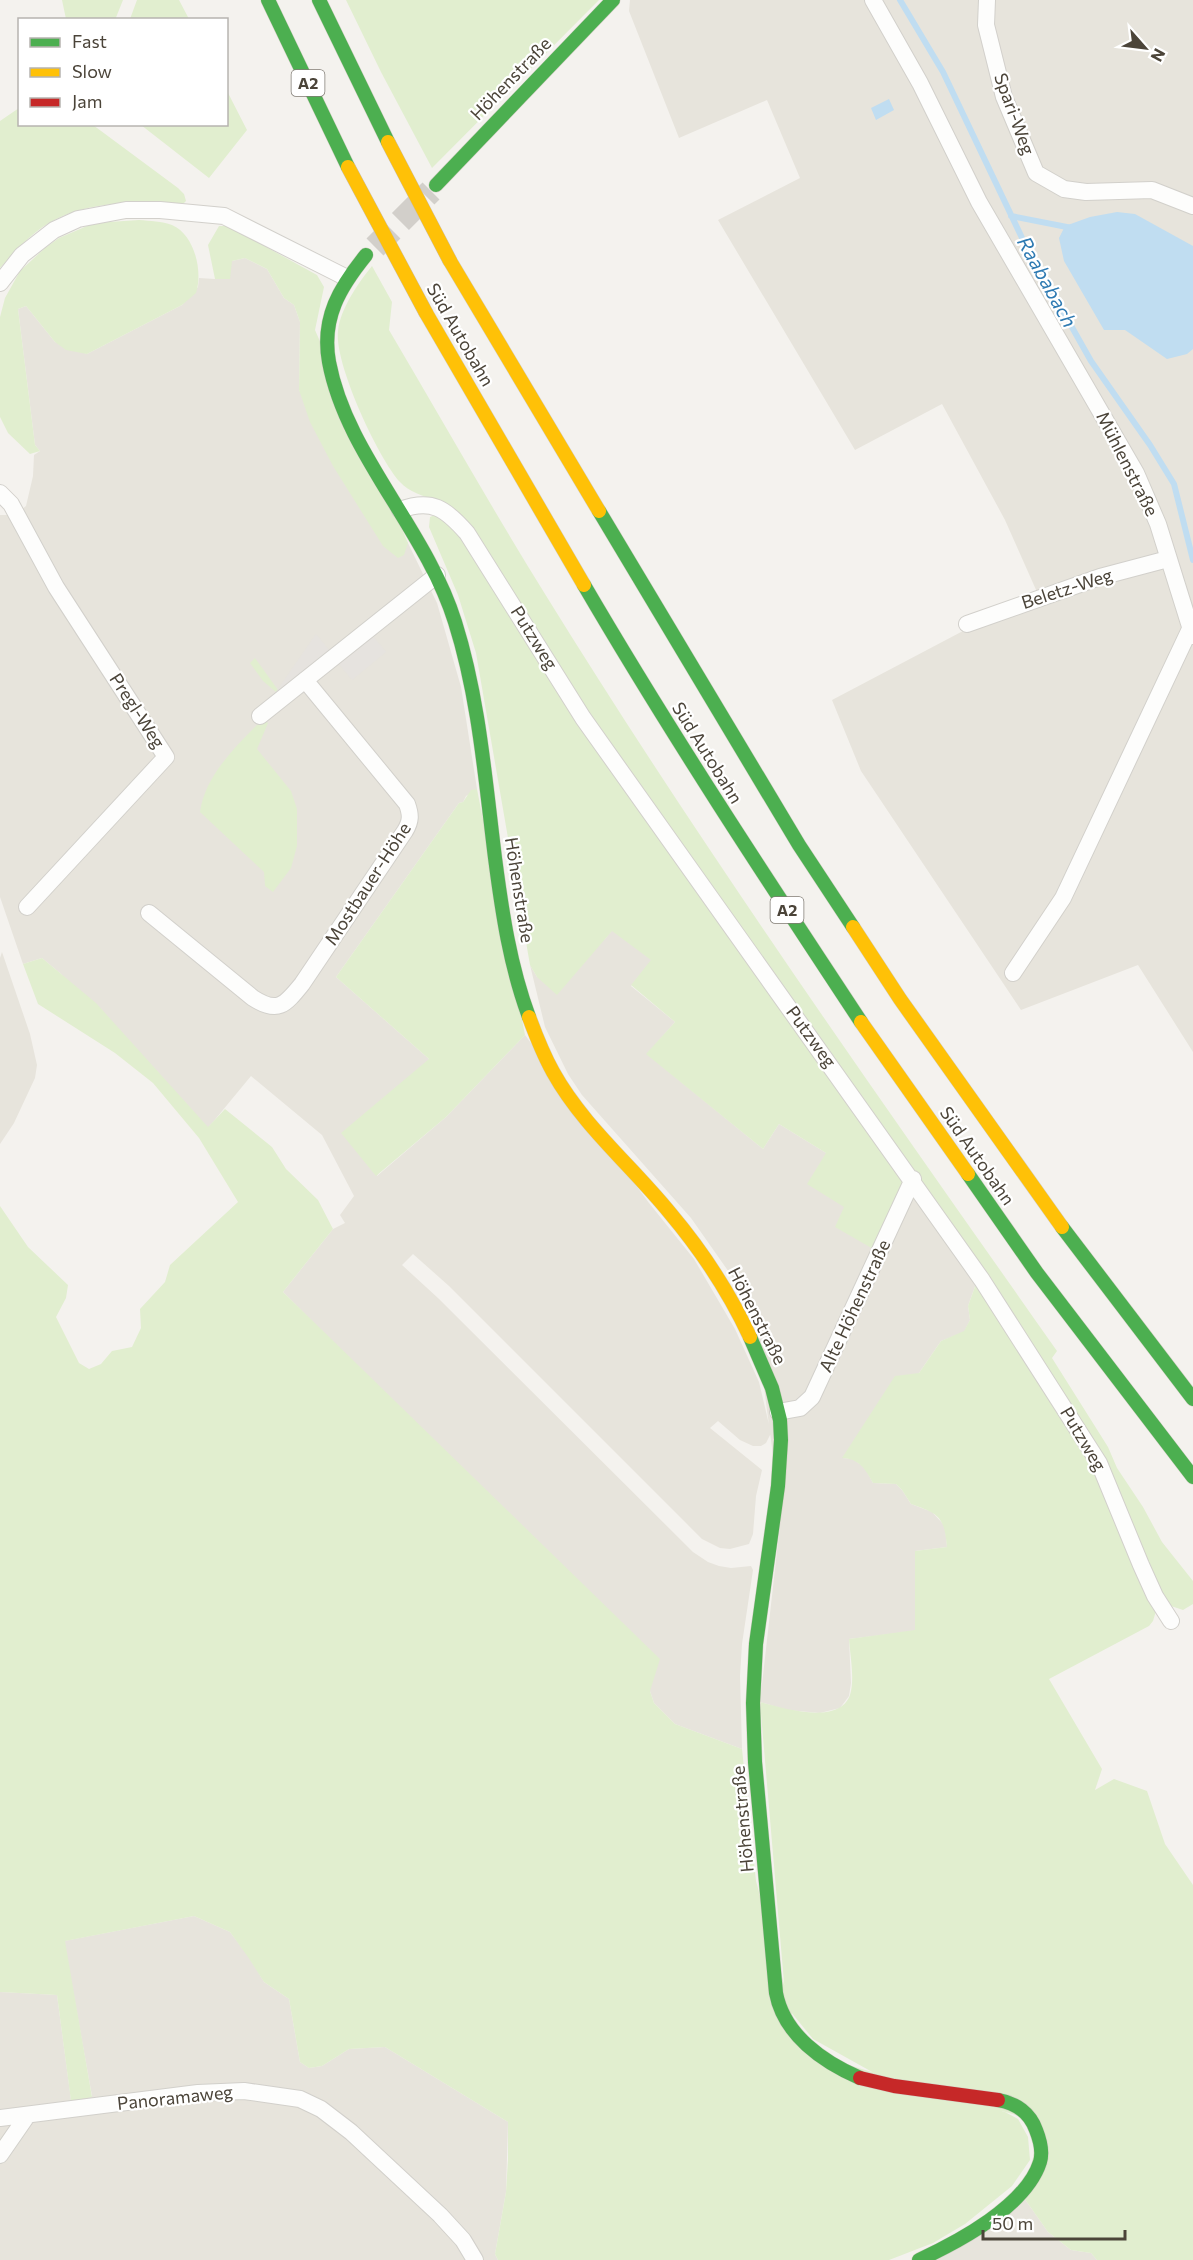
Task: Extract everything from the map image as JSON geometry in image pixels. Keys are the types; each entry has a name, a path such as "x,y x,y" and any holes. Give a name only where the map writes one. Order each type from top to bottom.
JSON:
{"main road":[{"name":"Süd Autobahn","path":"268,0 348,167 426,313 634,672 748,852 863,1025 1037,1273 1193,1477"},
{"name":"Süd Autobahn","path":"319,0 388,142 450,261 799,845 906,1008 1075,1245 1193,1400"},
{"name":"Höhenstraße","path":"436,185 486,130 613,0"},
{"name":"Höhenstraße","path":"366,255 347,278 334,300 326,330 330,366 361,445 437,575 457,628 471,686 485,772 508,943 526,1012 544,1055 573,1102 681,1226 721,1281 758,1353 769,1379 778,1412 781,1432 781,1463 755,1647 753,1702 770,1928 776,1992 780,2008 787,2022 808,2044 836,2066 855,2077 881,2085 1008,2102 1017,2106 1031,2118 1041,2146 1036,2171 1019,2194 955,2243 919,2260"}],"street":[{"name":"Mühlenstraße","path":"873,0 920,83 979,202 1136,473 1158,524 1191,632 1063,898 1013,973"},
{"name":"Spari-Weg","path":"987,0 986,25 1004,97 1036,173 1064,189 1086,192 1152,190 1193,206"},
{"path":"0,283 16,261 54,230 78,219 126,210 159,210 224,216 347,278"},
{"name":"Pregl-Weg","path":"0,493 11,504 56,587 166,757 27,907"},
{"name":"Putzweg","path":"400,510 412,505 434,506 445,510 455,518 467,533 584,718 913,1179 982,1280 1099,1463 1155,1596 1171,1621"},
{"name":"Beletz-Weg","path":"967,624 1100,577 1168,559"},
{"path":"260,716 437,575"},
{"name":"Mostbauer-Höhe","path":"149,913 253,998 266,1006 276,1006 291,997 302,984 405,831 410,822 407,804 305,680"},
{"name":"Alte Höhenstraße","path":"778,1412 800,1408 806,1404 817,1389 913,1179"},
{"name":"Panoramaweg","path":"0,2118 198,2093 244,2091 300,2099 321,2109 351,2132 440,2215 463,2240 475,2260"},
{"path":"0,2155 27,2116"}],"shaded area":[{"path":"630,0 1193,0 1193,1052 1138,965 1021,1010 861,771 832,700 1037,592 1005,520 942,404 855,450 718,220 800,178 767,100 679,138 629,11"},
{"path":"245,258 267,269 284,298 294,305 300,322 299,390 408,543 437,603 461,687 477,789 459,803 336,977 429,1059 377,1176 446,1117 525,1035 649,1203 694,1259 735,1329 759,1382 771,1433 766,1443 753,1446 740,1440 718,1421 710,1428 762,1470 756,1496 753,1534 749,1544 730,1549 720,1548 702,1539 449,1286 413,1254 402,1265 693,1552 719,1566 731,1568 751,1566 753,1570 742,1644 740,1676 742,1749 675,1724 654,1703 650,1691 323,1332 283,1292 333,1229 345,1223 340,1215 354,1196 322,1135 251,1076 208,1128 61,974 42,958 23,964 0,897 0,515 7,515 11,518 26,506 33,476 34,455 40,451 35,445 18,309 26,306 55,342 87,354 182,305 198,287 199,278 215,279 232,261"},
{"path":"316,634 330,651 280,694 276,692"},
{"path":"373,636 386,652 352,680 339,664"},
{"path":"612,930 652,960 631,986 675,1022 647,1054 763,1149 779,1124 826,1153 909,1182 977,1281 968,1306 970,1320 964,1332 941,1341 919,1373 843,1458 853,1459 865,1468 873,1483 896,1484 911,1504 932,1512 945,1526 947,1547 915,1551 915,1631 849,1639 851,1683 849,1696 840,1708 820,1713 787,1710 760,1702 781,1516 755,1319 731,1275 691,1218 582,1095 568,1074 545,1027 530,965 537,977 605,939"},
{"path":"2,952 30,1034 37,1065 35,1078 14,1123 0,1144 0,958"},
{"path":"194,1916 230,1932 264,1982 289,1999 300,2062 309,2068 322,2066 349,2049 385,2047 508,2122 506,2192 495,2254 498,2260 0,2260 0,1992 57,1995 71,2100 92,2096 64,1941"},
{"path":"1024,2198 1048,2232 1071,2250 1091,2253 1097,2260 937,2260"}],"green space":[{"path":"62,0 123,0 116,18 66,18"},
{"path":"137,0 179,0 188,18 130,18"},
{"path":"346,0 599,0 432,168"},
{"path":"228,93 247,130 209,178 142,126 228,126"},
{"path":"18,109 18,126 94,126 178,188 184,194 186,201 184,203 126,203 70,213 36,232 0,268 0,121"},
{"path":"139,220 172,225 186,237 192,245 198,265 196,293 182,305 87,354 66,350 55,342 26,306 18,309 35,445 40,451 30,454 8,433 0,417 0,317 5,298 20,271 59,238 94,223"},
{"path":"219,226 228,226 317,275 324,287 315,330 408,543 404,555 398,558 383,546 333,466 310,422 299,390 300,322 294,305 284,298 267,269 245,258 232,261 230,279 215,279 208,245"},
{"path":"372,266 392,302 389,330 525,561 606,691 731,882 1057,1351 1052,1358 1108,1447 1117,1468 1143,1507 1162,1542 1193,1581 1193,1604 1183,1610 1171,1606 1159,1594 1111,1477 436,500 416,493 400,482 380,453 350,387 343,365 338,331 346,305"},
{"path":"437,514 451,522 908,1182 875,1250 835,1227 844,1207 807,1184 826,1153 779,1124 763,1149 646,1054 675,1022 631,985 651,960 612,931 557,995 537,977 530,965 476,653 458,595 429,527 430,517"},
{"path":"255,658 278,690 276,692 263,681 250,663"},
{"path":"263,719 268,723 257,749 291,791 297,809 297,846 291,868 273,892 265,886 264,872 200,812 203,798 215,773 233,750"},
{"path":"477,789 525,1035 446,1117 376,1176 341,1133 429,1059 336,977 459,803 463,802 471,790"},
{"path":"42,958 96,1003 208,1127 225,1109 272,1147 286,1169 318,1200 333,1229 283,1292 660,1659 650,1691 654,1703 675,1724 742,1749 756,1881 802,2051 1005,2112 1018,2119 1028,2137 1030,2160 1012,2186 965,2224 933,2243 889,2260 498,2260 495,2254 506,2192 508,2122 385,2047 349,2049 322,2066 309,2068 300,2062 289,1999 264,1982 230,1932 194,1916 65,1941 92,2097 71,2101 57,1995 0,1992 0,1206 28,1247 68,1285 66,1298 56,1317 79,1363 89,1369 101,1364 112,1351 132,1347 141,1328 140,1309 165,1282 170,1265 238,1202 199,1138 153,1083 115,1053 38,1004 23,964"},
{"path":"977,1281 1083,1446 1156,1611 1149,1626 1049,1679 1102,1769 1095,1790 1114,1779 1147,1791 1165,1844 1193,1885 1193,2260 1097,2260 1091,2253 1071,2250 1048,2232 1024,2198 1041,2122 883,2078 813,2039 786,2006 760,1702 795,1711 834,1710 844,1704 850,1695 852,1674 849,1639 915,1630 915,1551 947,1547 942,1522 934,1514 911,1504 896,1484 873,1483 858,1463 842,1458 895,1376 919,1373 941,1341 964,1331 970,1320 968,1306"}],"water":[{"path":"889,99 894,110 876,120 871,108"},
{"path":"1117,212 1135,214 1193,246 1193,349 1187,354 1167,359 1125,330 1104,330 1064,261 1059,238 1065,226 1090,217"}],"waterway":[{"name":"Raababach","path":"900,0 943,72 1024,242 1091,361 1150,445 1174,484 1193,560"},
{"path":"1011,216 1072,228"}],"tunnel":[{"path":"375,247 431,191"}],"traffic: fast":[{"path":"268,0 348,167"},
{"path":"319,0 388,142"},
{"path":"436,185 613,0"},
{"path":"366,255 341,291 330,317 327,346 329,362 338,396 352,428 425,555 442,588 455,622 476,709 508,939 522,998 529,1017"},
{"path":"599,511 799,845 853,927"},
{"path":"584,585 685,751 861,1022"},
{"path":"968,1174 1037,1273 1193,1477"},
{"path":"1062,1227 1193,1399"},
{"path":"750,1337 772,1388 780,1420 781,1440 778,1486 756,1644 753,1703 755,1762 776,1993 780,2008 796,2034 832,2064 860,2078"},
{"path":"919,2260 971,2233 1006,2208 1021,2193 1040,2162 1040,2142 1030,2119 1011,2104 998,2100"}],"traffic: slow":[{"path":"388,142 450,261"},
{"path":"348,167 426,313"},
{"path":"450,261 599,511"},
{"path":"426,313 584,585"},
{"path":"853,927 900,999 1062,1227"},
{"path":"529,1017 546,1058 565,1092 593,1128 682,1227 724,1288 750,1337"},
{"path":"861,1022 968,1174"}],"traffic: jam":[{"path":"860,2078 894,2086 998,2100"}]}
